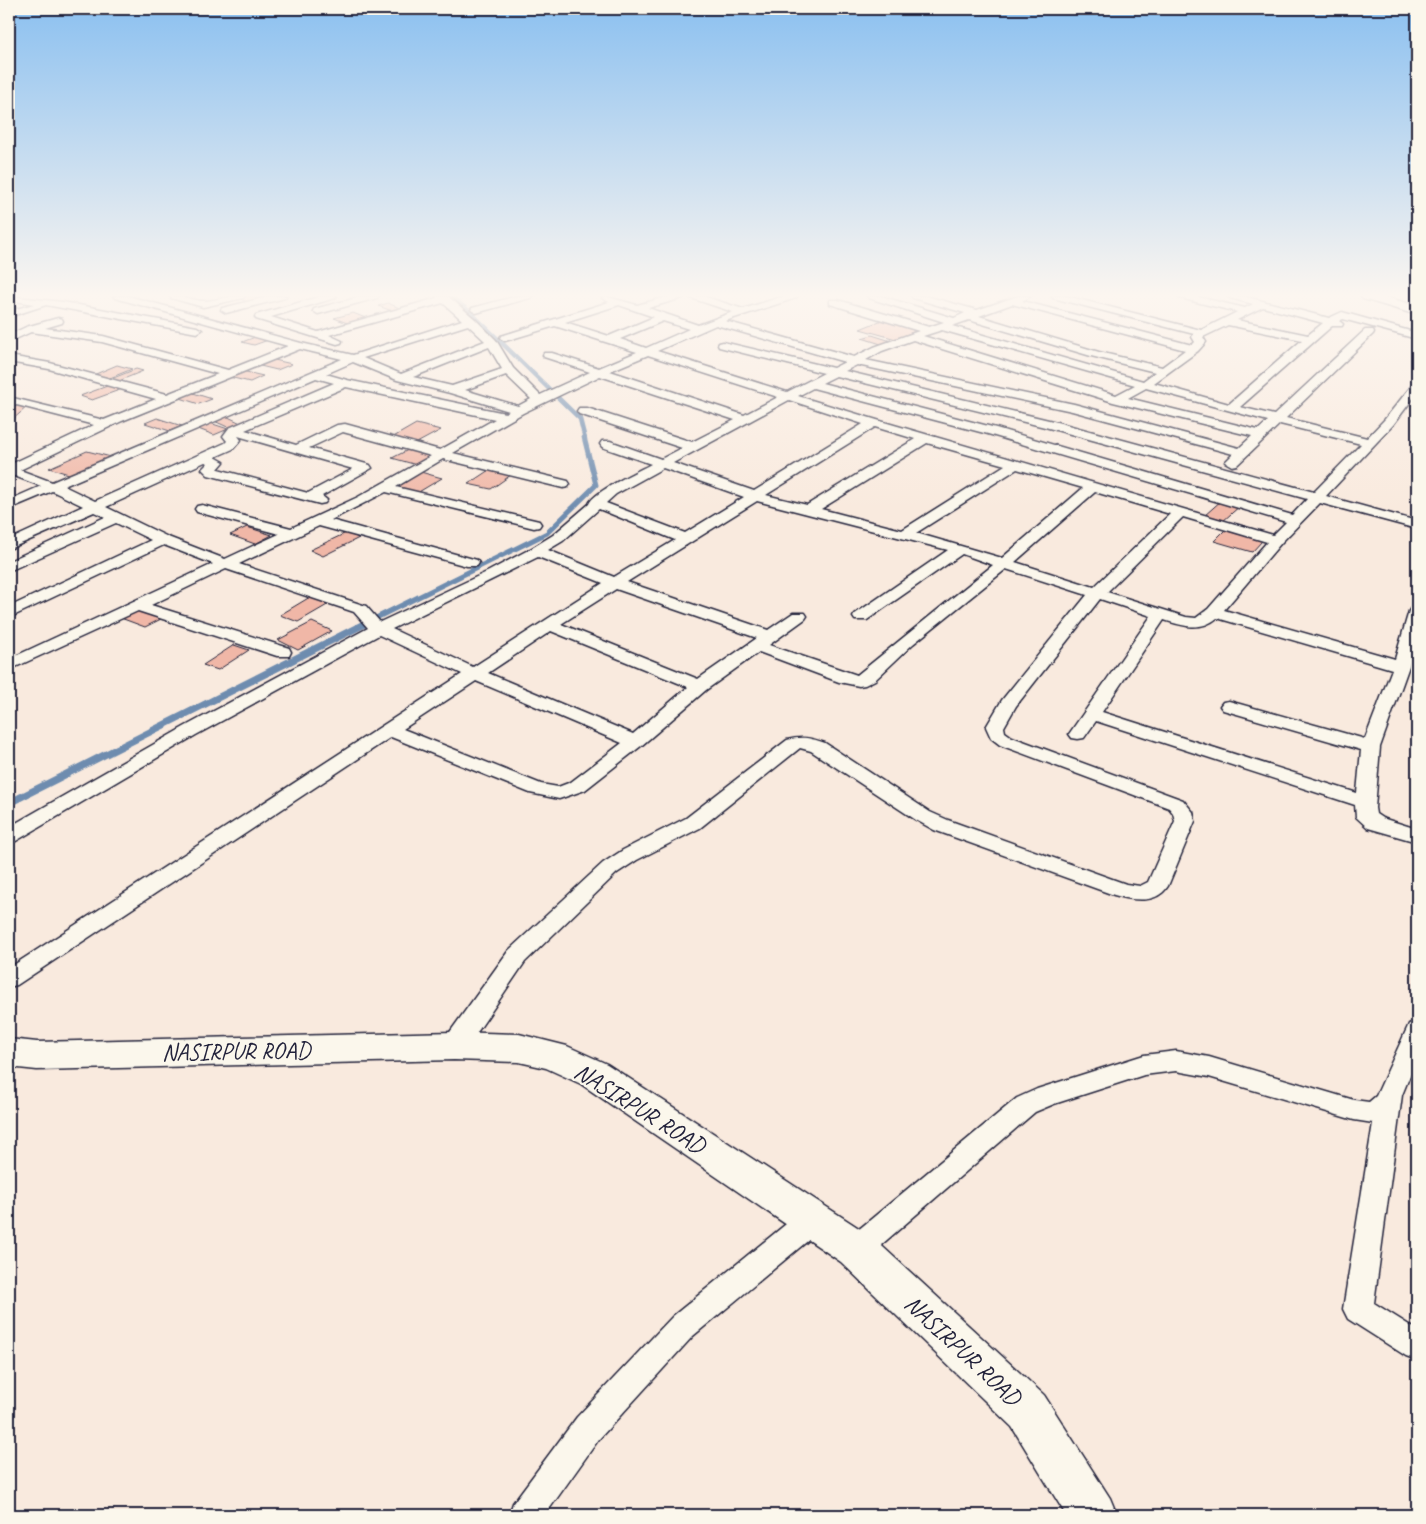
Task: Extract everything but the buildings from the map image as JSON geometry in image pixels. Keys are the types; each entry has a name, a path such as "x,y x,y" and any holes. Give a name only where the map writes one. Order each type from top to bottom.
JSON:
{"street":[{"path":"54,367 167,398"},
{"path":"204,367 229,374"},
{"path":"9,470 106,424 246,367"},
{"path":"9,505 331,367"},
{"path":"375,367 401,378 453,390 519,410"},
{"path":"401,378 429,367"},
{"path":"506,367 542,399"},
{"path":"585,367 745,419"},
{"path":"9,665 348,507 443,455 519,410 558,390 611,367"},
{"path":"697,367 874,423 1276,540"},
{"path":"815,367 1049,424 1417,525"},
{"path":"9,836 190,732 372,622 447,595 537,552 558,538 595,503 611,491 843,367"},
{"path":"884,367 1074,408 1242,453"},
{"path":"1013,367 1117,399 1261,435"},
{"path":"1082,367 1232,408 1369,442"},
{"path":"1147,367 1163,371"},
{"path":"1117,399 1144,385 1168,367"},
{"path":"1232,408 1279,367"},
{"path":"1222,471 1331,367"},
{"path":"453,390 508,370"},
{"path":"315,374 345,383 506,417"},
{"path":"9,545 234,443 235,440 229,436 232,431 345,383"},
{"path":"812,384 992,431 1295,520"},
{"path":"606,444 755,496 960,549 1096,594 1196,624 1204,621 1214,612 1276,540 1319,497 1417,388"},
{"path":"9,400 106,424"},
{"path":"583,411 693,447"},
{"path":"9,979 549,625 874,423"},
{"path":"297,449 340,428 345,428 443,455 562,484"},
{"path":"232,431 365,468 310,497"},
{"path":"810,510 925,438"},
{"path":"204,457 217,462 209,469 213,472 348,507"},
{"path":"904,535 1016,464"},
{"path":"9,470 52,486 163,540 225,564 354,606 372,622 475,674 635,742"},
{"path":"537,552 764,642 846,678 859,680 869,676 907,641 1003,564 1092,487"},
{"path":"384,488 534,524"},
{"path":"595,503 686,539"},
{"path":"202,509 292,533"},
{"path":"454,1046 518,956 540,932 610,868 630,855 693,823 794,744 805,742 818,747 923,816 941,824 1121,890 1137,894 1148,893 1157,886 1185,821 1183,812 1176,804 1006,741 997,734 995,727 1008,704 1096,594 1180,512"},
{"path":"9,567 116,518"},
{"path":"318,521 472,563"},
{"path":"9,613 163,540"},
{"path":"862,617 960,549"},
{"path":"137,605 283,652"},
{"path":"1417,611 1401,666 1371,747 1365,802 1366,817 1376,823 1417,836"},
{"path":"1214,612 1401,666"},
{"path":"1078,734 1160,614"},
{"path":"390,730 537,789 559,793 578,786 635,742 700,686 799,616"},
{"path":"549,625 700,686"},
{"path":"1229,706 1371,747"},
{"path":"1091,714 1365,802"},
{"path":"856,1248 1026,1105 1046,1096 1144,1065 1176,1061 1209,1067 1354,1110 1373,1113 1386,1103 1390,1096 1417,1032"},
{"name":"NASIRPUR ROAD","path":"9,1053 37,1056 454,1046 519,1048 554,1056 594,1074 856,1248 1028,1411 1093,1515"},
{"path":"1390,1096 1358,1309 1417,1346"},
{"path":"526,1515 588,1428 683,1326 812,1220"}],"waterway":[{"path":"527,367 580,419 585,439"},
{"path":"373,619 547,533 596,485 584,437"},
{"path":"9,803 373,619"}]}
